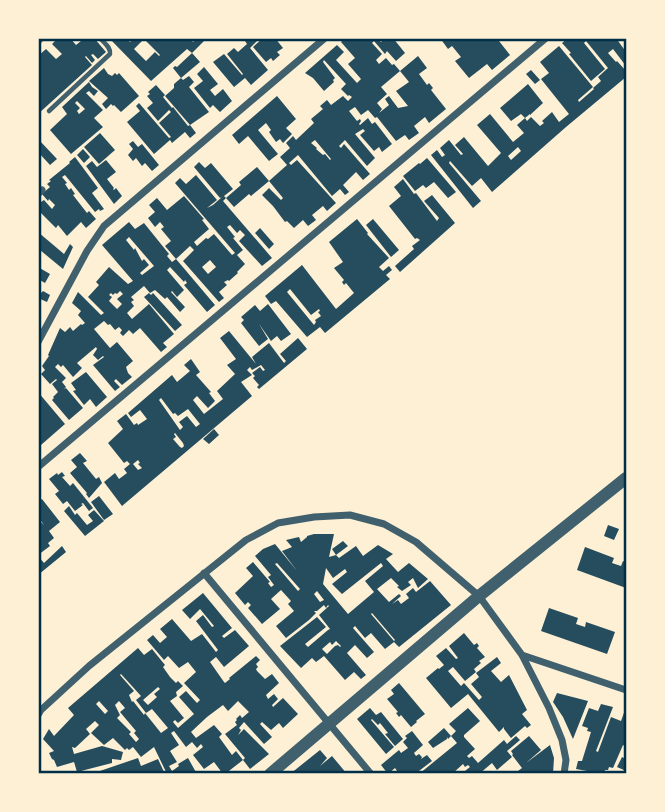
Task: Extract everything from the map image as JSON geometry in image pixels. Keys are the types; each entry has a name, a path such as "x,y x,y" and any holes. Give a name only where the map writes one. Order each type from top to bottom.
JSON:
{"street":[{"path":"38,342 87,251 104,226 325,38"},
{"path":"38,467 546,38"},
{"path":"270,774 479,596 626,478"},
{"path":"39,712 89,666 246,540 278,523 350,515 384,524 416,542 479,596 522,655 549,708 562,740 566,760 565,774"},
{"path":"204,573 371,774"},
{"path":"522,655 626,690"}],"lane":[{"path":"49,111 110,54 100,38"}],"building":[{"path":"58,38 70,38 76,45 81,41 79,38 94,38 106,52 98,59 91,55 95,60 92,63 86,56 92,65 38,114 38,56 46,49 56,59 62,54 52,44"},
{"path":"109,38 126,38 130,42 134,38 190,38 193,42 197,38 207,38 192,53 187,49 151,81","holes":["144,39 160,55 155,52 146,61 134,49"]},
{"path":"243,38 255,38 257,41 250,48 268,70 251,85 245,78 234,87 213,62 224,54 242,75 227,54 234,48 238,52 247,44"},
{"path":"263,38 275,38 283,48 277,52 280,55 273,61 271,58 266,62 253,47"},
{"path":"345,38 377,38 381,42 385,38 393,38 405,53 396,61 387,51 385,54 374,41 372,43 382,54 376,60 379,64 386,58 400,71 418,56 427,68 419,74 427,85 429,83 433,88 431,90 446,109 429,123 425,117 414,126 419,133 409,140 405,135 396,141 377,117 368,110 361,115 355,107 349,111 357,121 360,119 360,125 368,118 372,124 375,122 392,144 382,152 379,147 374,151 360,135 365,131 363,129 355,134 375,158 367,166 345,140 339,146 341,148 344,144 370,174 363,180 356,172 343,185 349,192 345,195 340,189 332,196 298,155 289,163 291,165 297,160 336,203 327,211 323,206 312,215 316,220 308,226 303,220 294,228 285,222 262,195 269,188 281,200 283,198 269,181 287,165 280,157 290,148 286,143 293,136 296,140 314,123 311,119 323,109 320,106 327,100 331,105 343,96 348,101 352,97 341,89 346,84 324,60 335,78 324,91 305,73 337,45 344,52 336,60 357,83 361,79 348,64 355,58 341,42","holes":["400,71 409,82 396,91 408,106 398,108 389,96 385,99 389,105 379,113 382,109 377,103 387,94 381,87","315,140 331,159 323,155 311,143"]},
{"path":"440,38 501,38 499,41 510,55 492,70 487,64 469,78 455,61 461,57 452,46 448,49"},
{"path":"568,38 616,38 626,52 626,66 613,49 608,53 626,71 626,77 492,192 481,178 472,186 450,161 481,201 473,208 431,155 437,150 442,157 445,155 440,148 449,140 461,155 463,154 455,145 464,137 488,166 501,153 477,125 490,114 513,142 524,133 517,125 525,118 527,121 531,117 540,126 552,112 559,122 569,114 541,79 549,73 540,62 559,46 593,87 579,102 601,81 598,77 608,68 586,41 584,43 605,69 591,81 562,43","holes":["518,147 521,151 511,160 508,156"]},
{"path":"192,53 200,62 181,78 173,68"},
{"path":"204,67 218,84 210,90 215,96 223,89 232,101 220,112 213,105 210,108 194,88 203,81 197,74"},
{"path":"104,68 112,76 119,73 139,96 121,112 111,104 106,109 102,104 108,98 89,81"},
{"path":"531,70 540,80 535,84 526,74"},
{"path":"189,76 194,82 189,87 209,112 190,125 165,96 181,78 183,80"},
{"path":"89,82 98,91 94,96 89,91 86,93 103,110 94,118 103,127 71,154 50,130 67,114 62,107","holes":["77,101 85,109 79,114 77,111 80,108 75,103"]},
{"path":"528,84 543,103 525,118 521,114 511,121 500,108"},
{"path":"156,85 172,108 188,126 196,133 190,138 185,132 172,143 170,140 154,154 127,122 140,111 136,106 139,103 169,138 171,137 159,123 171,112 169,110 158,121 147,108 153,103 147,96 150,94 148,92"},
{"path":"277,96 296,119 286,128 292,134 283,143 280,139 276,142 266,123 258,130 278,154 269,161 248,136 239,144 232,135"},
{"path":"100,133 115,150 99,164 84,147"},
{"path":"40,141 57,159 50,165 38,152"},
{"path":"133,141 138,147 142,144 159,165 152,171 145,163 142,166 136,158 133,161 128,155 133,149 129,144"},
{"path":"83,149 90,157 84,163 77,155"},
{"path":"75,157 98,188 92,193 104,209 95,212 65,175 62,177 87,213 89,211 96,219 86,228 81,222 67,236 58,225 56,228 38,213 38,204 44,200 52,209 55,205 42,194 50,187 47,184 51,181 49,180"},
{"path":"427,158 456,192 448,198 434,182 415,191 403,176"},
{"path":"106,160 116,172 107,179 113,189 116,188 122,196 114,204 86,166 92,161 97,167"},
{"path":"199,162 205,168 211,163 233,189 224,196 226,198 223,201 272,258 262,266 239,241 245,235 240,230 237,233 230,225 227,227 243,250 237,255 245,264 229,281 224,282 227,285 219,292 224,298 219,302 183,261 194,250 190,246 176,259 165,246 171,241 161,229 164,227 160,222 155,227 148,218 155,212 149,205 157,198 167,210 184,196 209,229 194,242 197,246 214,234 232,255 235,253 175,183 180,178 186,184 196,175 217,200 207,208 213,205 222,197 220,198 194,167","holes":["210,260 216,267 208,274 202,267"]},
{"path":"257,167 269,181 234,207 226,198 241,185 239,182"},
{"path":"403,179 437,221 439,218 424,201 432,195 455,223 400,272 395,266 420,240 415,239 389,206 401,196 394,187"},
{"path":"357,219 389,258 379,267 383,271 389,266 392,270 386,275 390,279 325,333 320,327 307,337 276,301 271,304 265,296 302,265 336,309 354,293 346,283 344,285 344,280 334,268 343,262 329,242","holes":["290,289 311,315 319,309 321,316 315,320 314,325 287,292"]},
{"path":"373,219 399,250 391,257 366,225"},
{"path":"129,222 135,229 144,223 169,254 167,256 172,262 176,259 215,305 207,312 184,285 187,283 185,280 184,282 170,267 167,270 184,290 177,297 171,292 185,307 180,312 167,297 165,299 155,290 150,293 144,286 131,297 134,306 127,313 132,319 149,304 174,334 163,343 167,347 161,352 140,328 133,334 129,330 123,336 119,327 115,330 104,321 94,329 110,348 117,342 133,361 126,367 132,377 122,385 116,379 114,381 120,387 115,391 93,365 104,357 98,360 93,355 96,347 77,363 82,368 73,377 63,365 61,367 58,364 55,367 66,378 62,382 66,387 64,389 66,388 83,408 69,420 52,400 58,392 52,384 57,380 50,384 41,374 45,370 42,366 60,328 65,332 70,327 73,331 85,323 78,315 81,311 72,303 78,292 101,315 104,313 88,297 99,285 96,282 109,267 128,284 133,281 102,245","holes":["129,237 154,266 142,275 140,273 149,265 144,259 142,261 135,248 134,250 126,240","120,291 123,294 117,299 122,304 117,309 109,301 111,293 117,294"]},
{"path":"260,228 274,244 269,249 255,233"},
{"path":"38,232 64,254 70,244 73,247 63,269 40,250 38,252"},
{"path":"38,267 50,274 45,283 38,279"},
{"path":"38,291 50,295 47,302 38,298"},
{"path":"153,293 182,325 175,331 144,297"},
{"path":"268,304 291,334 281,341 277,336 271,341 259,324 268,339 259,346 241,323 244,320 241,317 255,305 260,311"},
{"path":"229,331 256,364 252,357 269,343 284,363 286,361 280,354 298,338 307,349 259,389 252,373 260,367 265,370 261,365 252,370 250,367 247,370 252,375 241,382 252,396 122,506 104,482 115,473 119,479 127,473 124,469 130,464 127,461 124,463 108,443 123,429 117,421 126,414 134,425 147,419 140,410 131,417 128,413 172,375 177,382 190,371 184,365 191,359 200,372 196,375 215,401 208,408 197,396 193,400 204,414 223,399 217,391 235,374 227,365 236,359 220,338","holes":["161,398 173,414 178,416 188,409 200,424 196,427 187,416 179,422 183,427 180,430 159,400","174,434 183,443 182,448 173,439 176,437","138,460 142,468 138,470 133,464"]},
{"path":"86,372 107,397 96,407 90,399 84,405 73,391 76,390 71,383"},
{"path":"38,392 65,424 41,445 38,442"},
{"path":"214,429 219,435 209,444 203,439"},
{"path":"80,453 87,461 83,463 102,483 89,498 70,473 77,467 71,460"},
{"path":"62,472 65,476 62,477 70,486 73,483 93,508 89,511 83,503 75,511 67,501 63,504 55,494 59,491 49,479"},
{"path":"99,496 113,514 104,520 91,502"},
{"path":"42,499 60,522 49,531 54,538 48,543 50,546 38,555 38,519 44,525 38,517 38,502"},
{"path":"69,506 87,525 93,521 88,515 94,510 104,521 85,536 64,511"},
{"path":"608,525 619,529 614,540 604,536"},
{"path":"334,534 329,557 336,555 339,558 356,546 363,556 378,545 393,554 386,559 398,572 409,563 428,579 418,588 413,578 408,582 411,585 402,591 391,578 377,589 389,602 399,594 401,596 392,604 398,600 401,604 409,598 406,594 413,588 416,592 430,581 451,605 399,647 394,642 385,649 371,633 365,638 355,626 353,628 374,652 367,658 355,645 347,653 366,675 361,679 354,672 345,680 324,656 316,662 312,658 301,668 280,646 317,617 326,627 305,644 308,647 330,629 319,615 329,606 326,608 324,605 314,611 316,613 309,620 286,638 276,626 294,611 288,604 291,601 281,590 271,599 280,609 262,624 248,608 251,605 248,602 245,605 235,593 253,576 246,568 253,562 270,582 268,583 271,587 274,585 268,577 271,575 255,556 275,544 297,571 282,551 292,547 286,540 299,537 301,542 307,536","holes":["277,563 300,589 298,591 275,564","381,563 383,566 365,581 374,592 348,614 323,584 326,568 333,578 345,569 347,572 332,584 342,594","317,591 324,600 320,602 314,594","372,613 395,640 371,614","336,641 341,646 335,646 327,654 322,649 330,642 332,645"]},
{"path":"343,541 348,546 336,555 332,549"},
{"path":"62,546 66,552 38,575 38,556 44,563"},
{"path":"585,547 614,558 612,563 621,566 623,561 626,562 626,588 577,570"},
{"path":"203,593 232,628 222,636 224,638 235,630 249,646 224,667 216,657 210,662 224,682 256,656 260,660 256,664 257,671 265,679 272,674 279,683 266,695 268,699 274,694 278,699 273,707 283,698 298,714 283,728 279,723 271,730 262,722 260,724 272,737 264,744 244,722 239,728 241,730 238,735 244,729 269,754 250,769 243,760 223,774 214,762 204,769 193,755 203,747 201,744 197,748 192,742 186,747 174,731 171,733 179,745 170,751 177,762 169,766 172,771 188,758 197,774 167,774 154,747 141,757 133,747 125,750 113,738 104,745 91,733 99,725 95,721 86,729 90,734 75,748 72,747 74,754 102,746 123,752 121,760 112,759 112,763 77,772 74,762 57,767 49,753 54,751 43,739 49,729 54,736 74,715 68,708 138,648 144,655 152,649 165,665 163,667 170,677 183,686 170,701 184,718 178,723 175,720 173,722 178,728 194,714 179,697 186,691 197,703 200,700 184,683 196,672 188,662 179,668 168,656 164,660 147,640 153,635 160,643 167,637 160,629 172,619 191,641 202,634 216,652 218,650 196,621 203,615 212,627 214,626 200,609 190,619 182,610","holes":["120,675 141,696 136,700 146,713 152,709 168,728 161,733 132,702 129,695 134,691","158,687 160,689 154,694 157,697 148,705 143,700","99,701 108,711 105,714 96,704","119,701 125,708 120,712 136,731 134,733 139,739 136,742 129,734 131,732 117,718 120,715 115,705","238,701 249,712 242,718 240,715 235,722 237,725 225,734 245,758 243,760 236,751 232,755 219,737 222,734 214,725 196,738 191,732 223,705 228,711"]},
{"path":"549,608 578,618 576,624 585,627 586,622 615,632 607,654 541,631"},
{"path":"464,633 474,645 477,643 477,648 485,657 474,669 476,672 465,681 453,667 448,671 461,686 464,683 479,700 482,697 471,684 479,677 476,673 497,657 501,663 491,671 501,682 509,675 527,710 522,714 531,725 527,728 525,726 511,738 504,727 499,732 468,694 451,708 426,678 444,665 436,656 446,648 458,658 449,646"},
{"path":"399,683 425,714 411,727 401,715 399,717 387,699 394,694 391,690"},
{"path":"557,693 588,701 573,739 553,702"},
{"path":"601,704 613,707 596,751 598,752 611,717 621,721 626,707 626,747 623,745 613,768 609,767 604,774 576,769 578,761 582,761 591,732 582,726 589,708 598,711"},
{"path":"370,708 376,715 381,712 403,739 395,746 380,723 378,725 372,719 394,747 386,754 357,719"},
{"path":"468,708 480,721 464,735 475,749 467,756 472,756 478,763 504,740 507,744 516,736 520,740 507,751 512,757 497,770 492,763 479,774 461,774 470,767 463,764 452,774 419,774 457,743 451,736 456,731 449,724"},
{"path":"444,728 451,736 433,748 428,742"},
{"path":"412,731 423,745 414,753 416,756 419,754 421,759 427,755 432,761 415,774 399,774 395,768 388,774 381,765 399,750 401,753 408,748 403,742 407,738 405,736"},
{"path":"529,736 541,750 526,763 550,745 554,758 553,774 514,774 522,768 511,751"},
{"path":"320,750 327,758 320,766 332,756 347,774 290,774"},
{"path":"622,757 626,759 626,771 617,767"},
{"path":"138,758 141,766 158,759 165,774 91,774"}]}
